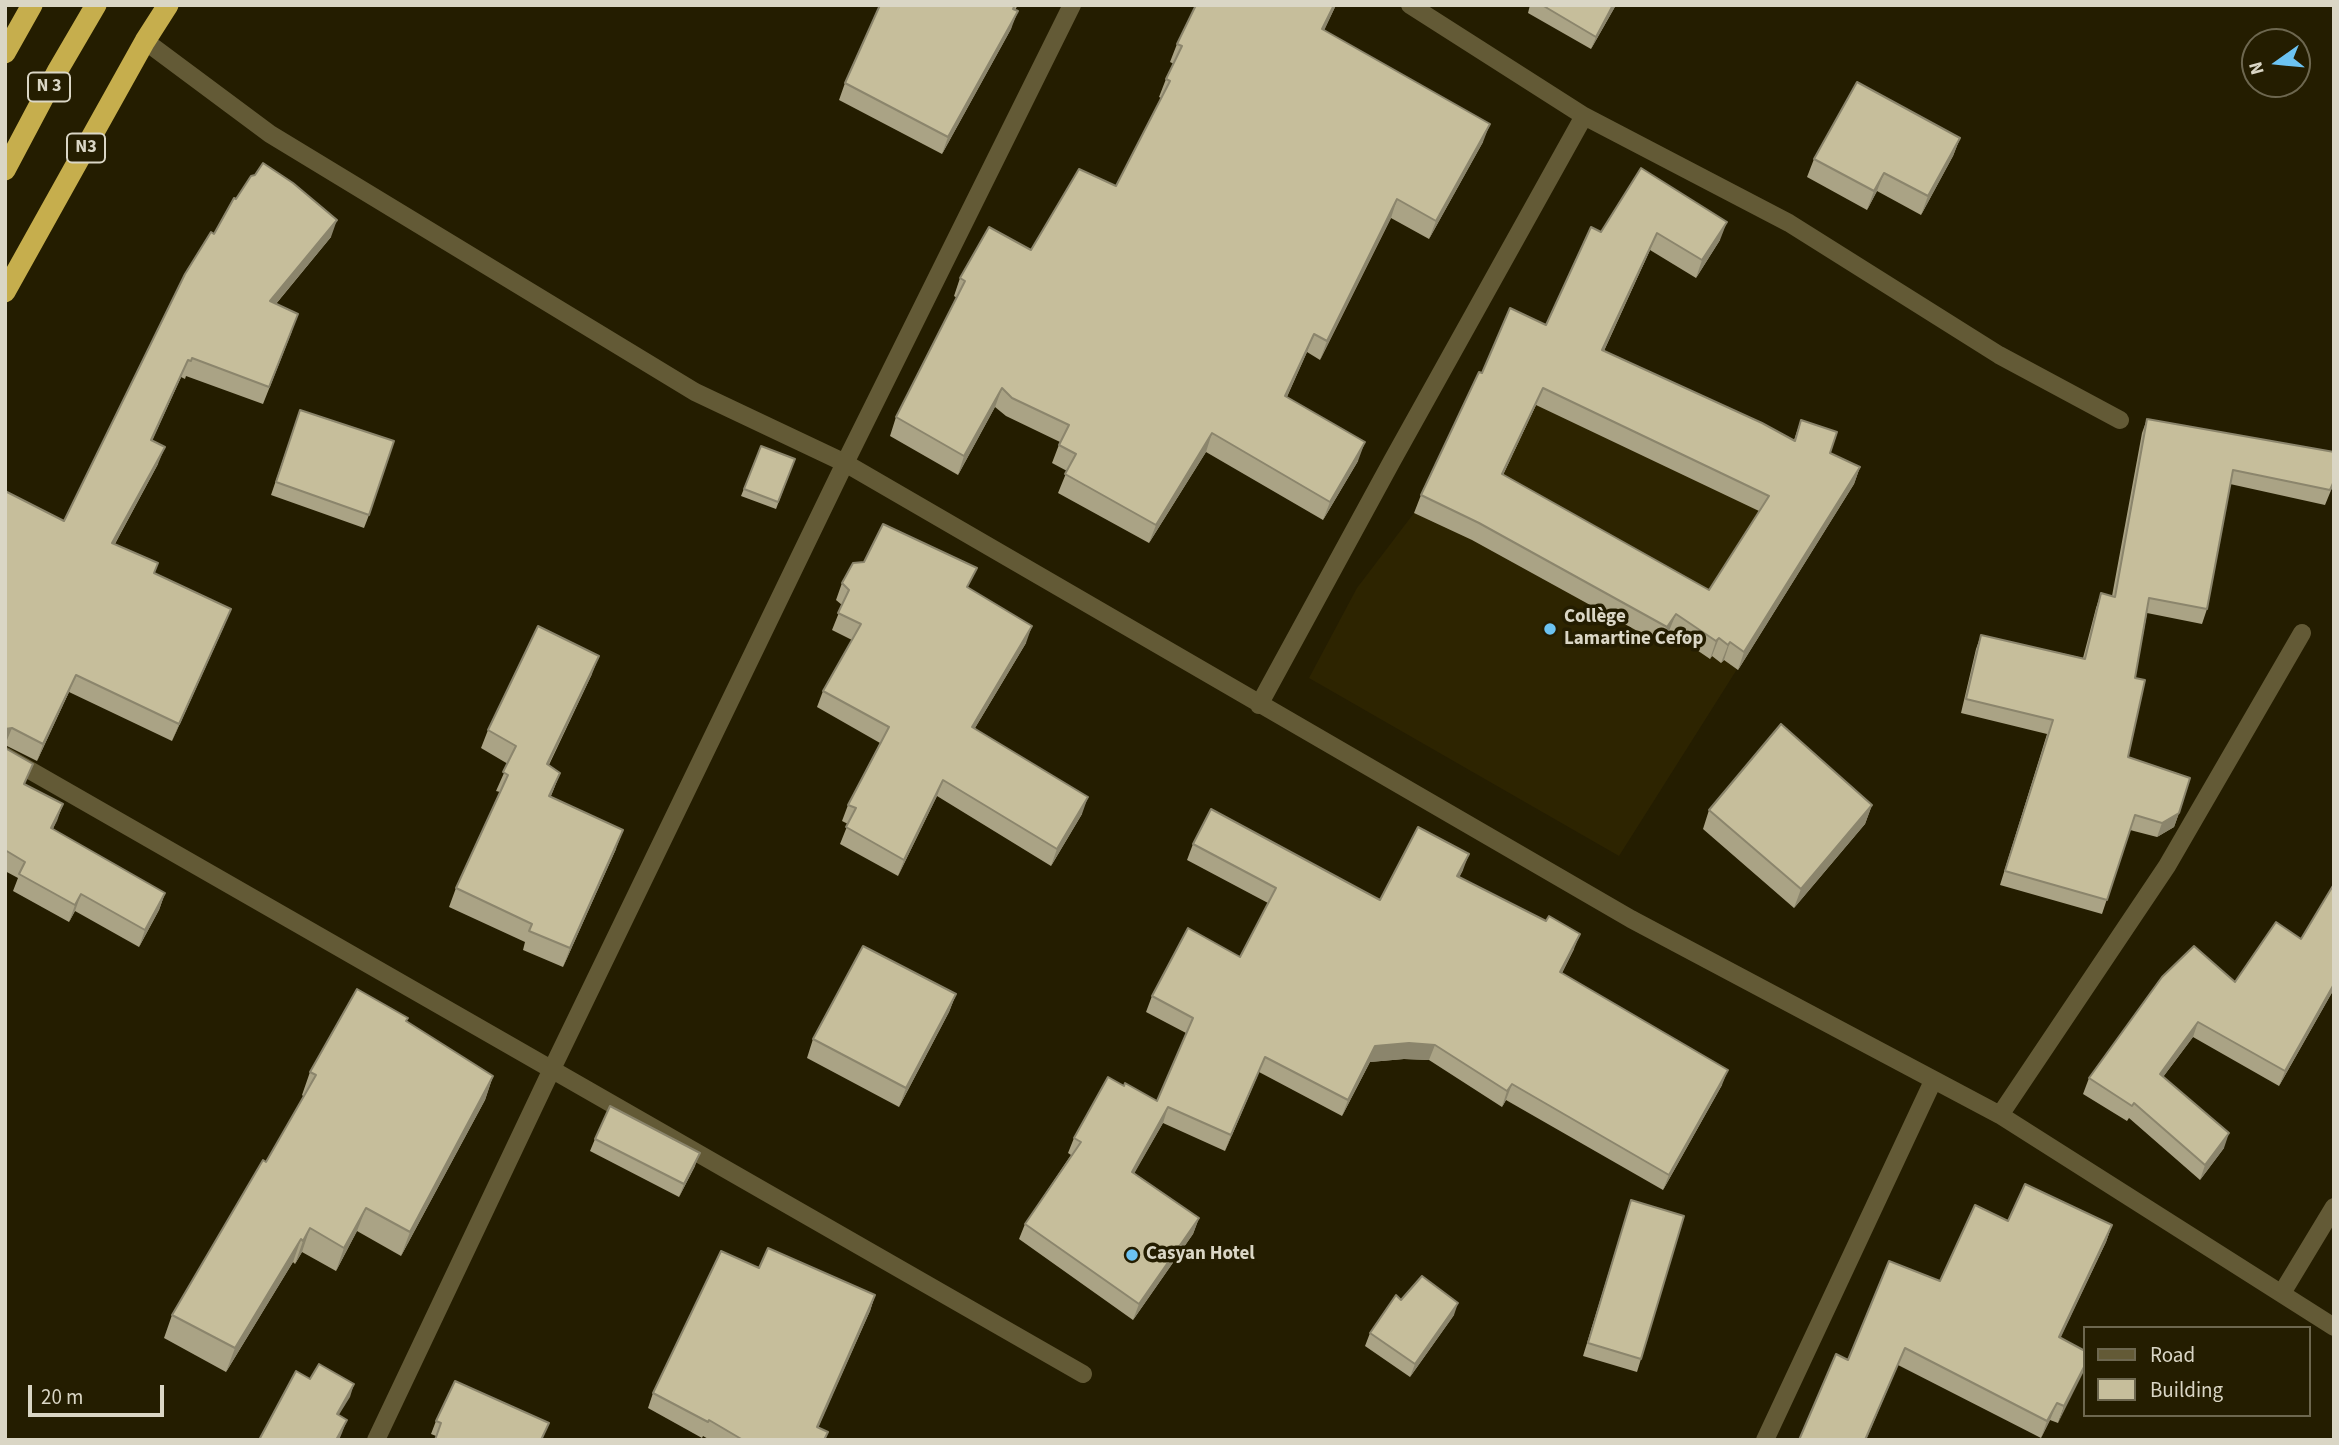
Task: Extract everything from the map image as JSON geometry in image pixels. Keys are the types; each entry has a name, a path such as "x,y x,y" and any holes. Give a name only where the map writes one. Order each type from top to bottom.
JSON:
{"highway":[{"path":"5,53 32,5"},
{"name":"N 3","path":"5,170 96,5"},
{"name":"N3","path":"5,292 145,41 168,5"}],"street":[{"path":"376,1440 845,463 1072,5"},
{"path":"1410,5 1584,116 1789,223 1999,355 2120,420"},
{"path":"145,41 270,134 684,385 845,463 1631,919 2000,1115 2334,1327"},
{"path":"1259,705 1584,116"},
{"path":"2000,1115 2167,866 2302,633"},
{"path":"5,755 551,1071 1083,1374"},
{"path":"1765,1440 1933,1081"},
{"path":"2282,1293 2334,1207"}],"shaded area":[{"name":"Collège Lamartine Cefop","path":"1472,389 1824,471 1854,484 1619,856 1309,678 1357,588 1414,513"}],"building":[{"path":"880,5 1015,5 1013,9 1018,11 948,137 845,83"},
{"path":"1196,5 1334,5 1322,29 1490,124 1436,221 1397,199 1327,341 1314,334 1285,396 1365,442 1330,502 1212,433 1156,525 1065,474 1076,454 1059,445 1069,425 1012,398 1002,388 964,456 896,417 965,281 960,278 989,227 1031,250 1079,169 1116,186 1170,81 1166,79 1182,46 1177,44"},
{"path":"1542,5 1613,5 1596,37"},
{"path":"1857,82 1960,138 1928,196 1884,173 1874,191 1814,159"},
{"path":"263,163 293,183 337,220 270,301 298,314 269,387 192,358 191,361 188,360 151,440 165,447 112,543 158,563 154,573 231,609 179,724 76,675 43,744 12,728 5,729 5,491 64,521 185,274 211,232 214,234 234,198 236,199"},
{"path":"1641,168 1727,222 1702,260 1657,233 1602,350 1762,423 1795,441 1801,420 1837,432 1830,453 1860,467 1744,652 1730,642 1728,645 1719,638 1716,641 1676,614 1667,627 1479,523 1421,495 1479,372 1482,373 1510,308 1546,325 1591,227 1601,232","holes":["1543,388 1769,496 1709,590 1502,474"]},
{"path":"300,410 394,441 369,515 276,482"},
{"path":"2147,419 2334,452 2334,481 2330,490 2233,470 2207,609 2149,598 2135,678 2145,680 2128,757 2190,778 2179,813 2162,823 2135,815 2107,900 2005,871 2053,720 1966,699 1981,635 2085,659 2101,593 2115,597"},
{"path":"761,446 795,459 778,502 744,489"},
{"path":"883,524 977,568 967,587 1032,626 972,727 1088,797 1057,849 943,780 904,860 846,827 856,808 848,805 889,727 823,691 861,624 838,613 849,590 842,583 853,563 864,562"},
{"path":"538,626 599,656 547,764 560,773 549,796 623,830 570,948 529,931 532,924 456,888 508,775 503,772 516,746 488,730"},
{"path":"1781,724 1872,805 1801,889 1709,810"},
{"path":"5,748 33,764 24,784 63,804 51,828 165,893 145,930 81,894 75,905 19,874 25,862 5,850"},
{"path":"1211,809 1380,900 1418,827 1469,854 1457,876 1546,921 1549,916 1580,934 1560,972 1728,1070 1669,1175 1512,1084 1507,1091 1435,1045 1409,1043 1375,1046 1348,1100 1265,1057 1231,1135 1168,1107 1132,1172 1199,1218 1139,1304 1025,1224 1081,1142 1074,1138 1108,1077 1157,1101 1193,1018 1152,996 1188,928 1240,957 1276,888 1193,844"},
{"path":"2334,884 2334,984 2285,1071 2198,1022 2160,1074 2229,1133 2205,1165 2134,1103 2132,1106 2089,1078 2162,977 2194,946 2235,982 2276,922 2301,939"},
{"path":"863,946 956,994 906,1088 813,1039"},
{"path":"357,989 408,1018 406,1021 493,1076 410,1232 366,1208 344,1248 310,1228 235,1348 172,1315 316,1075 310,1072"},
{"path":"610,1106 700,1153 684,1184 595,1139"},
{"path":"2025,1184 2112,1225 2059,1337 2084,1350 2084,1367 2064,1406 2057,1403 2047,1421 1905,1348 1865,1440 1799,1440 1836,1354 1848,1360 1889,1261 1940,1281 1975,1205 2008,1221"},
{"path":"1631,1200 1684,1216 1641,1359 1588,1343"},
{"path":"768,1248 875,1295 817,1427 828,1432 824,1440 743,1440 653,1393 721,1251 759,1268"},
{"path":"1422,1276 1458,1303 1415,1364 1370,1333 1396,1295 1401,1300"},
{"path":"319,1364 354,1384 337,1414 347,1420 336,1440 259,1440 296,1371 310,1379"},
{"path":"455,1381 549,1423 541,1440 435,1440 441,1423 436,1421"}],"place":[{"name":"Collège Lamartine Cefop","path":"1550,629"},
{"name":"Casyan Hotel","path":"1132,1255"}]}
